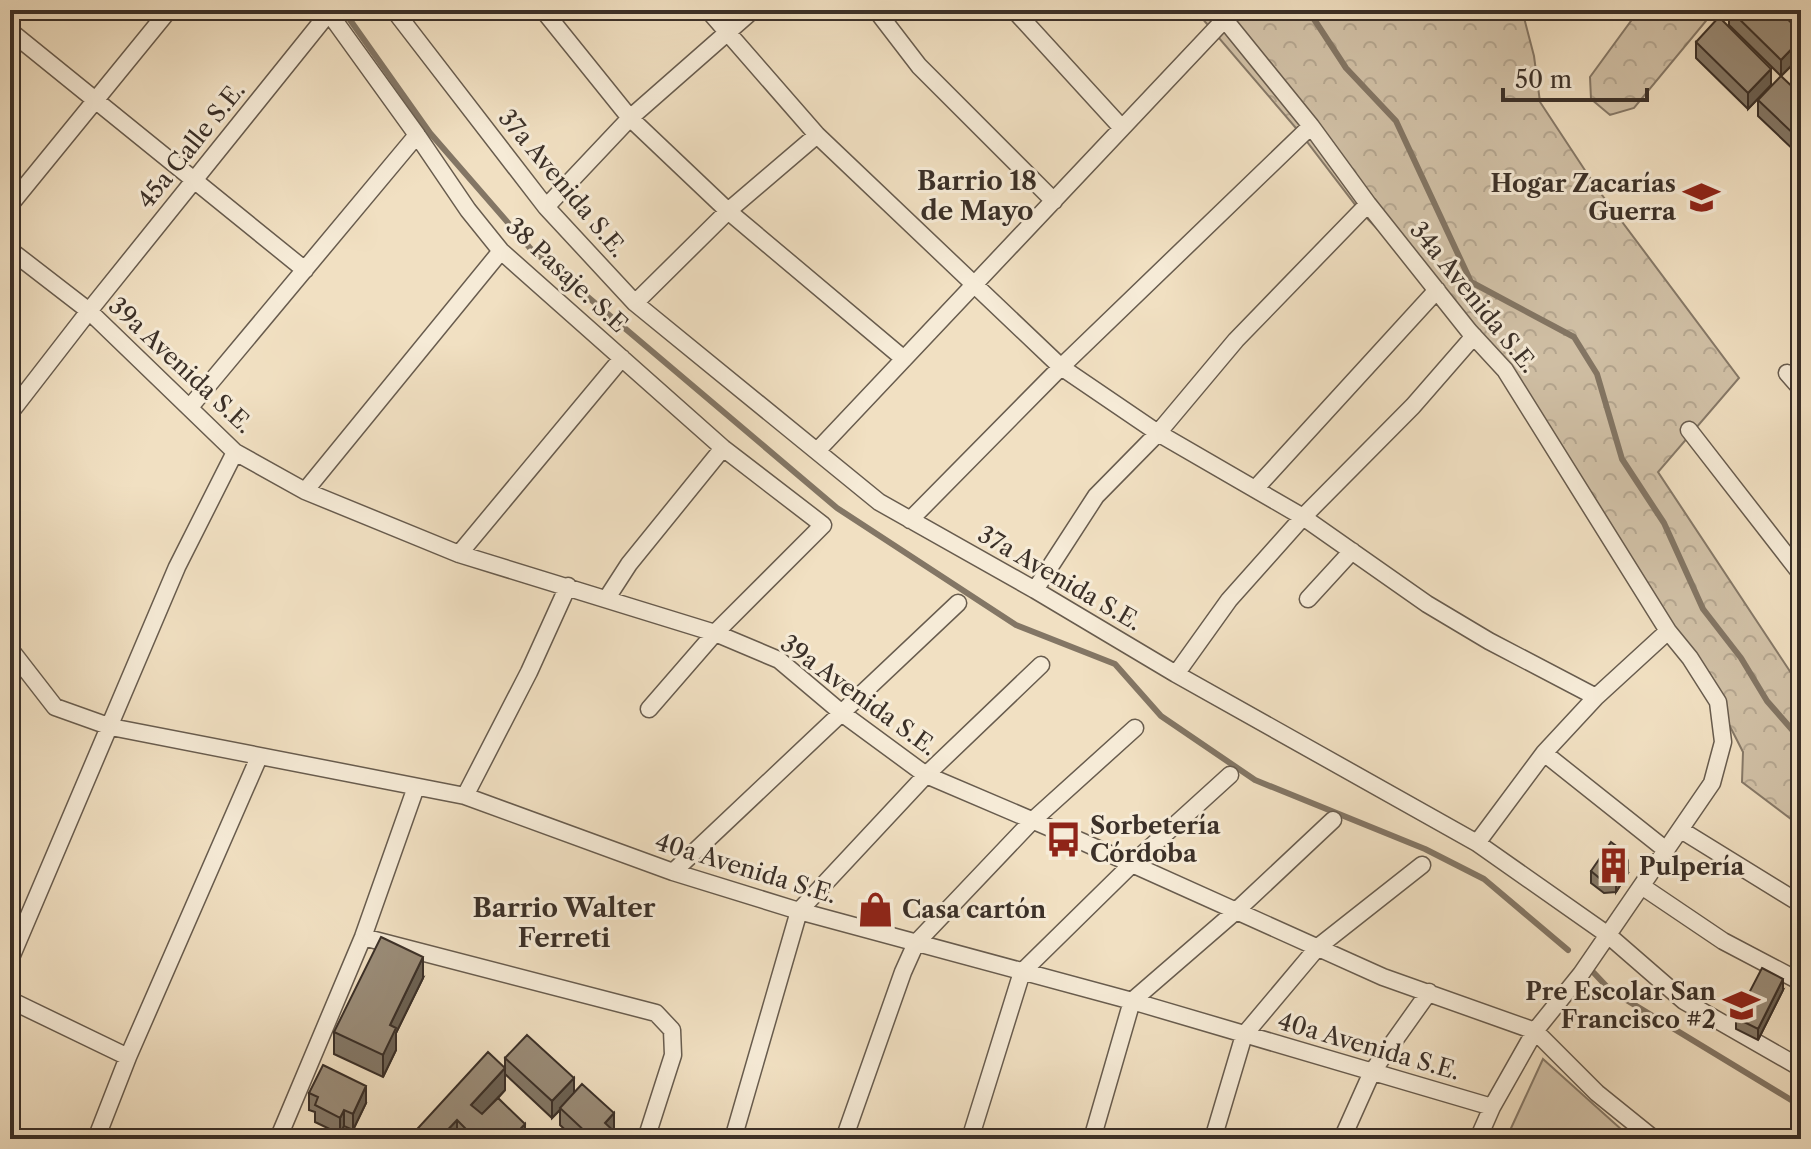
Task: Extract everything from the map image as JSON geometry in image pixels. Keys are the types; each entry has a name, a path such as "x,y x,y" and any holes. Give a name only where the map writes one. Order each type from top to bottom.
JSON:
{"street":[{"path":"10,205 169,10"},
{"name":"37a Avenida S.E.","path":"394,10 546,207 635,303 879,502 1477,843 1608,935 1684,1001 1799,1064"},
{"path":"543,10 630,118 728,211 904,359"},
{"path":"708,10 817,135 1061,367 1158,433 1303,517 1427,604 1489,641 1596,697"},
{"path":"546,207 630,118 753,10"},
{"path":"876,10 919,66 1054,201"},
{"path":"1014,10 1121,127"},
{"name":"38 Pasaje. S.E","path":"330,12 468,210 501,251 723,448 823,525 715,633"},
{"name":"45a Calle S.E.","path":"10,413 330,12"},
{"path":"817,451 976,286 1221,14"},
{"name":"34a Avenida S.E.","path":"1221,14 1311,126 1368,204 1505,370 1668,631 1690,658 1718,702 1723,742 1712,783 1581,974 1535,1031 1492,1107 1478,1139"},
{"path":"10,31 305,270"},
{"path":"910,520 1061,367 1311,126"},
{"path":"190,407 417,135"},
{"path":"635,303 728,211 817,135"},
{"path":"1035,590 1096,496 1158,433 1236,340 1368,204"},
{"name":"39a Avenida S.E.","path":"10,250 89,311 235,452 305,491 459,554 715,633 779,660 843,714 926,775 1383,977 1535,1031 1597,1093 1654,1139"},
{"path":"305,491 501,251"},
{"path":"1256,488 1437,290"},
{"path":"1176,674 1229,600 1303,517 1413,406 1474,336"},
{"path":"459,554 622,358"},
{"path":"1787,373 1801,389"},
{"path":"1689,430 1801,574"},
{"path":"607,598 629,564 723,448"},
{"path":"10,960 177,567 235,452"},
{"path":"1308,599 1352,551"},
{"path":"465,796 529,672 568,586"},
{"path":"673,872 958,603"},
{"path":"1477,843 1544,753 1596,697 1668,631"},
{"path":"649,709 715,633"},
{"name":"40a Avenida S.E.","path":"10,649 55,707 111,727 465,796 673,872 799,911 1132,1001 1492,1107"},
{"path":"733,1139 799,911 926,775 1041,665"},
{"path":"844,1139 916,943 1032,821 1135,728"},
{"path":"1544,753 1666,850"},
{"path":"96,1139 128,1057 259,757"},
{"path":"970,1139 1022,972 1132,864 1230,775"},
{"path":"278,1139 363,937 416,787"},
{"path":"1092,1139 1132,1001 1236,911 1333,820"},
{"path":"1681,830 1801,904"},
{"path":"1213,1139 1244,1035 1318,947 1422,865"},
{"path":"1643,887 1723,941 1801,982"},
{"path":"363,937 656,1013 672,1030 673,1055 646,1139"},
{"path":"1342,1139 1372,1072 1429,992"},
{"path":"10,1000 128,1057"}],"green space":[{"path":"1195,10 1522,10 1534,56 1540,102 1596,187 1739,378 1658,472 1801,688 1801,823 1791,819 1742,782 1743,752 1712,691 1505,370 1437,290 1360,211 1301,134"},
{"path":"1639,10 1715,10 1634,108 1610,115 1591,99 1590,77"},
{"path":"1543,1059 1632,1139 1506,1139"}],"building":[{"path":"1730,10 1778,10 1801,32 1801,39 1781,60"},
{"path":"1719,17 1771,69 1748,93 1696,42"},
{"path":"1781,76 1801,95 1801,141 1758,100"},
{"path":"1611,842 1628,862 1616,881 1604,882 1591,871"},
{"path":"381,937 423,957 390,1025 396,1028 383,1055 334,1032"},
{"path":"1762,968 1783,979 1758,1029 1736,1018"},
{"path":"527,1035 574,1078 552,1101 505,1058"},
{"path":"488,1052 505,1068 471,1105 482,1114 498,1098 525,1124 511,1139 461,1139 468,1131 457,1120 439,1139 408,1139"},
{"path":"323,1065 366,1086 353,1114 344,1110 340,1118 315,1105 318,1097 309,1093"},
{"path":"582,1084 614,1113 605,1123 618,1135 614,1139 585,1139 589,1135 560,1108"}],"waterway":[{"path":"343,10 430,133 530,248 837,508 1016,625 1115,664 1161,716 1255,780 1425,849 1484,879 1568,950"},
{"path":"1308,10 1346,68 1396,121 1471,282 1574,337 1597,374 1622,459 1664,523 1703,609 1741,658 1767,701 1801,740"},
{"path":"1594,973 1610,990 1801,1106"}],"place":[{"name":"Hogar Zacarías Guerra","path":"1702,197"},
{"name":"Sorbetería Córdoba","path":"1064,839"},
{"name":"Pulpería","path":"1613,866"},
{"name":"Casa cartón","path":"876,909"},
{"name":"Pre Escolar San Francisco #2","path":"1742,1005"}],"district":[{"name":"Barrio 18 de Mayo","path":"977,196"},
{"name":"Barrio Walter Ferreti","path":"564,923"}]}
